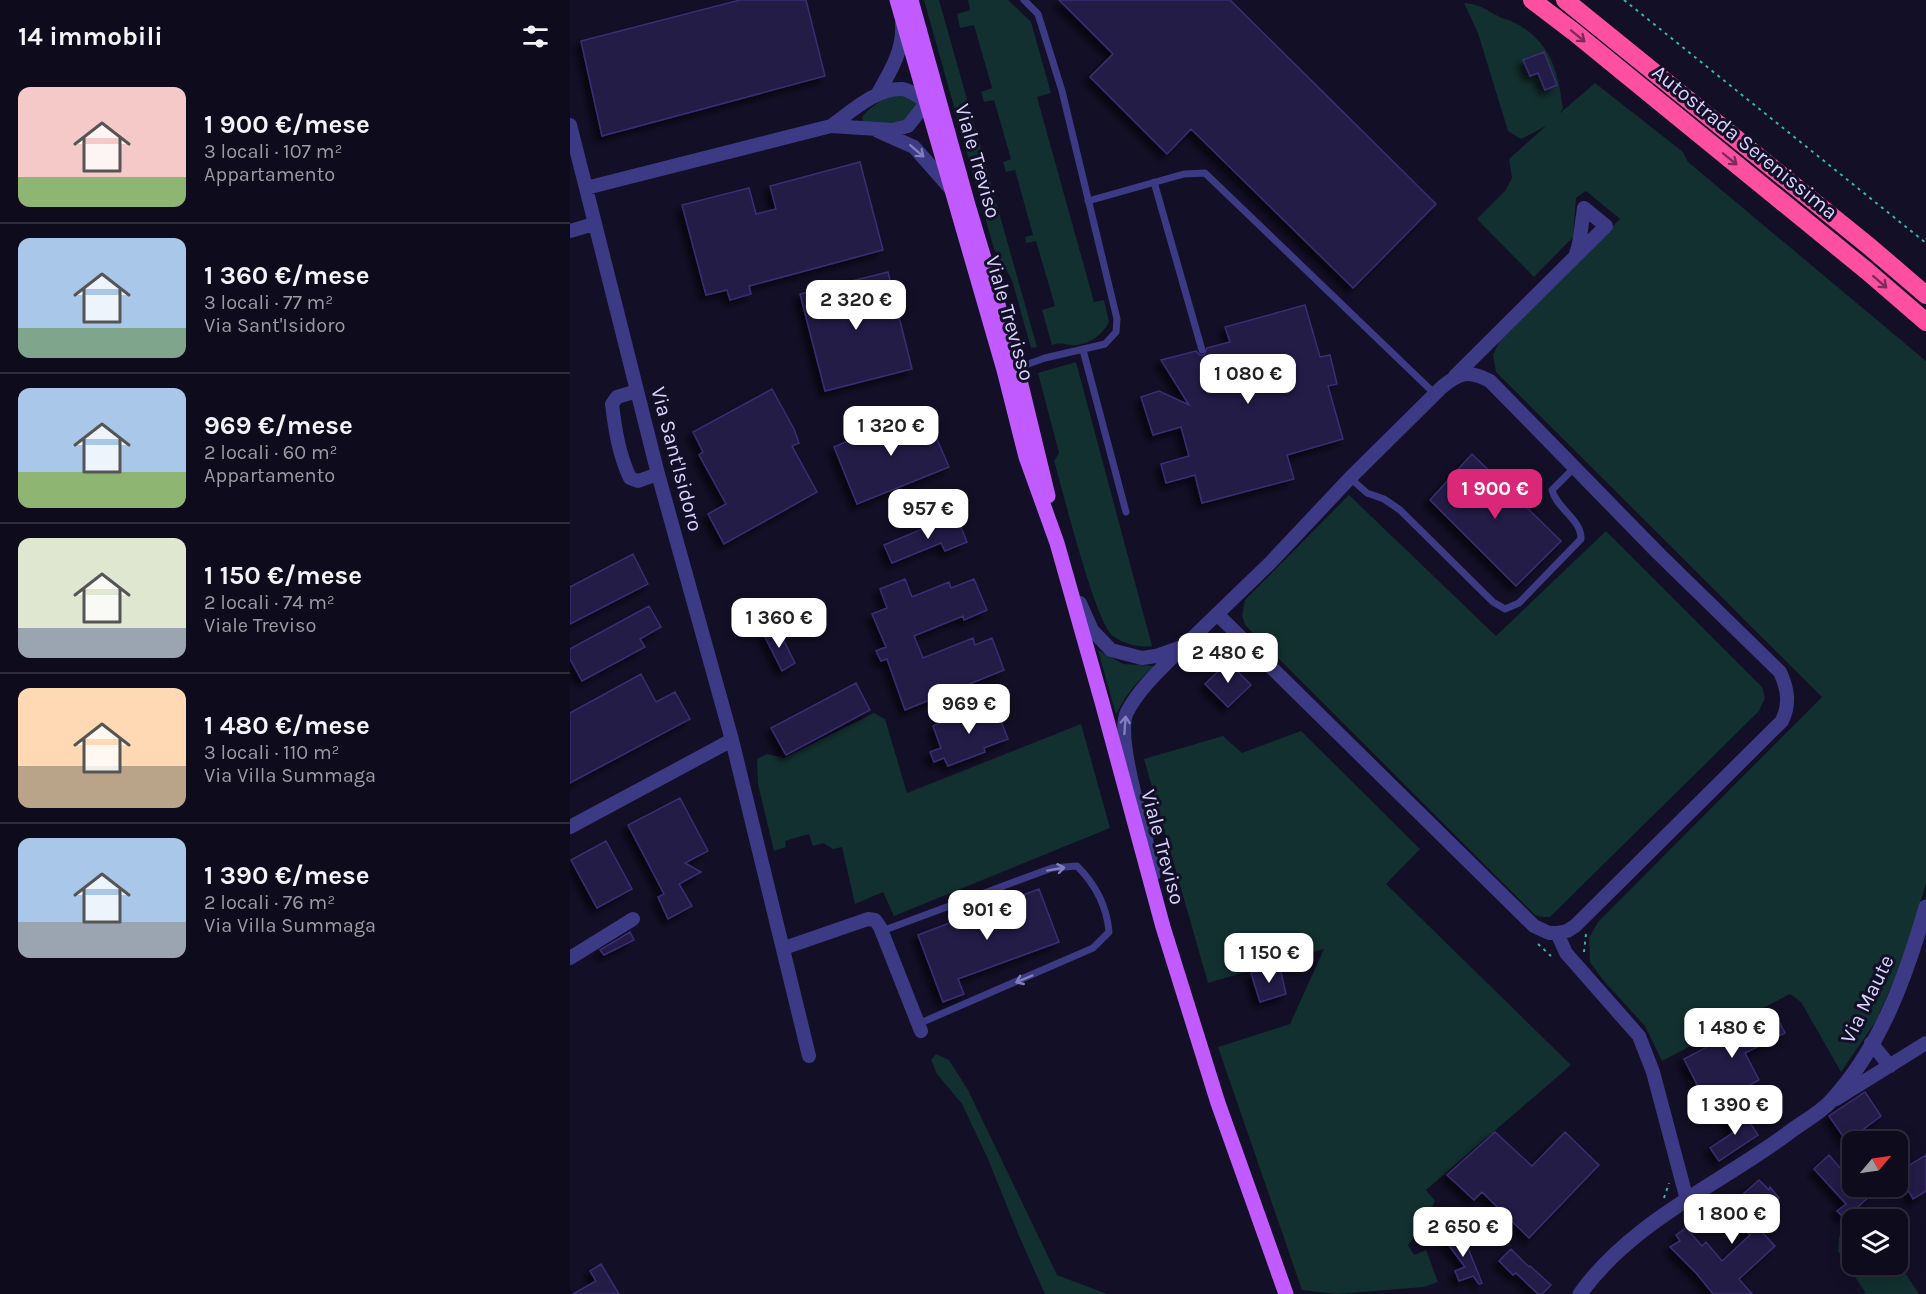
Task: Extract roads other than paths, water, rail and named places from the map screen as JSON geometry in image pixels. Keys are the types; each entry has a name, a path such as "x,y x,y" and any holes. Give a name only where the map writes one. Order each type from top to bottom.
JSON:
{"highway":[{"name":"Autostrada Serenissima","path":"1532,0 1858,263 1926,322"},
{"name":"Autostrada Serenissima","path":"1565,0 1926,295"}],"main road":[{"name":"Viale Treviso","path":"897,0 927,102"},
{"name":"Viale Treviso","path":"911,0 1017,368 1042,468 1057,543 1162,927 1218,1103 1286,1294"},
{"name":"Viale Trevisso","path":"927,102 1026,457 1057,543"}],"street":[{"path":"586,188 831,126 893,129 908,126 927,102 930,86 909,12 911,0"},
{"path":"877,94 894,65 903,37 901,15"},
{"path":"831,126 877,94 904,89 927,102 934,108 938,117 969,228 979,242"},
{"name":"Via Sant'Isidoro","path":"570,125 658,474 732,740 809,1056"},
{"path":"871,128 914,147 951,189"},
{"path":"570,231 594,224"},
{"path":"1162,927 1151,851 1132,784 1124,725 1126,713 1145,687 1185,645 1270,563 1350,478 1576,254"},
{"path":"1217,614 1534,926 1549,933 1567,931 1575,926 1782,722 1786,712 1787,690 1779,672 1490,381 1477,374 1454,377"},
{"path":"637,391 617,397 612,404 614,424 624,465 630,478 638,481 658,474"},
{"path":"1057,543 1068,565 1088,623 1099,639 1112,650 1142,658 1156,656 1185,645"},
{"path":"570,827 732,740"},
{"name":"Via Maute","path":"1580,1294 1590,1279 1609,1260 1657,1221 1755,1158 1830,1102 1848,1080 1883,1024 1901,986 1926,907"},
{"path":"570,958 633,919"},
{"path":"784,948 868,919 875,920 882,931 920,1028"},
{"path":"1557,933 1566,953 1639,1036 1653,1072 1687,1200"},
{"path":"1872,1043 1890,1066"},
{"path":"1830,1102 1926,1043"}],"lane":[{"path":"1024,0 1038,14 1062,91 1117,319 1116,332 1105,344 1045,358 1017,368 1011,374 1028,446 1026,457"},
{"path":"1088,201 1185,174 1205,173 1435,394"},
{"path":"1154,182 1202,350"},
{"path":"985,305 992,312 1008,364 1010,367 1017,368"},
{"path":"1083,350 1126,512"},
{"path":"1350,478 1367,493 1384,499 1400,510 1493,602 1505,609 1519,603 1581,539 1577,525 1554,498 1552,490 1574,468"},
{"path":"882,931 1052,868 1077,866 1089,878 1108,916 1109,932 1093,948 920,1028"}]}
